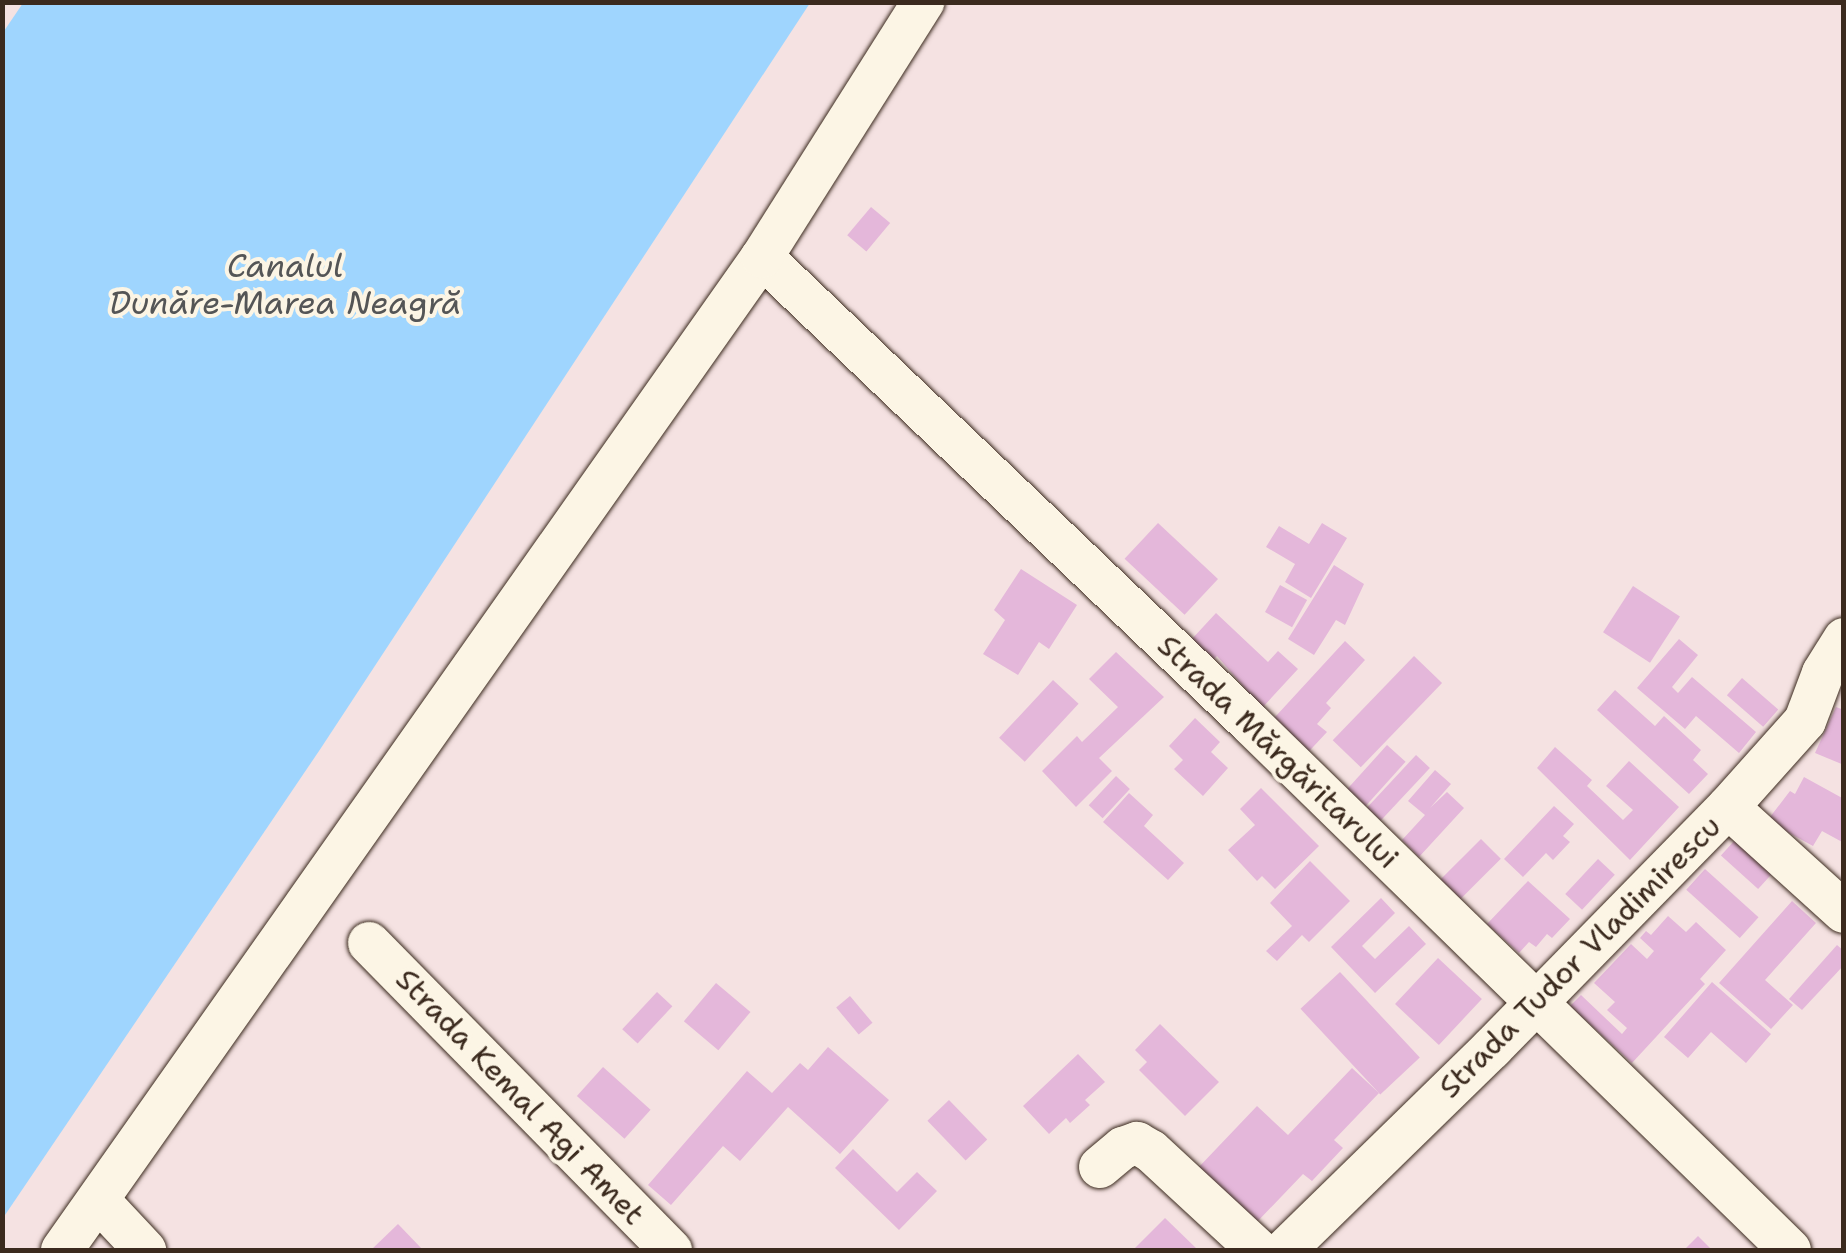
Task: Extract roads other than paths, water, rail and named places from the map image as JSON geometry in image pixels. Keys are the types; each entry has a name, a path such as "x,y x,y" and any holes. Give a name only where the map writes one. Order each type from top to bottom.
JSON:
{"street":[{"path":"62,1250 762,257 923,2"},
{"name":"Strada Mărgăritarului","path":"762,257 1251,724 1790,1250"},
{"name":"Strada Tudor Vladimirescu","path":"1284,1250 1535,1004 1728,807 1805,721 1823,672 1844,639"},
{"path":"1728,807 1844,912"},
{"name":"Strada Kemal Agi Amet","path":"369,943 671,1250"},
{"path":"1100,1167 1123,1148 1136,1144 1151,1151 1258,1250"},
{"path":"98,1200 145,1250"}],"water":[{"name":"Canalul Dunăre-Marea Neagră","path":"23,3 810,3 321,748 3,1218 2,34"}]}
